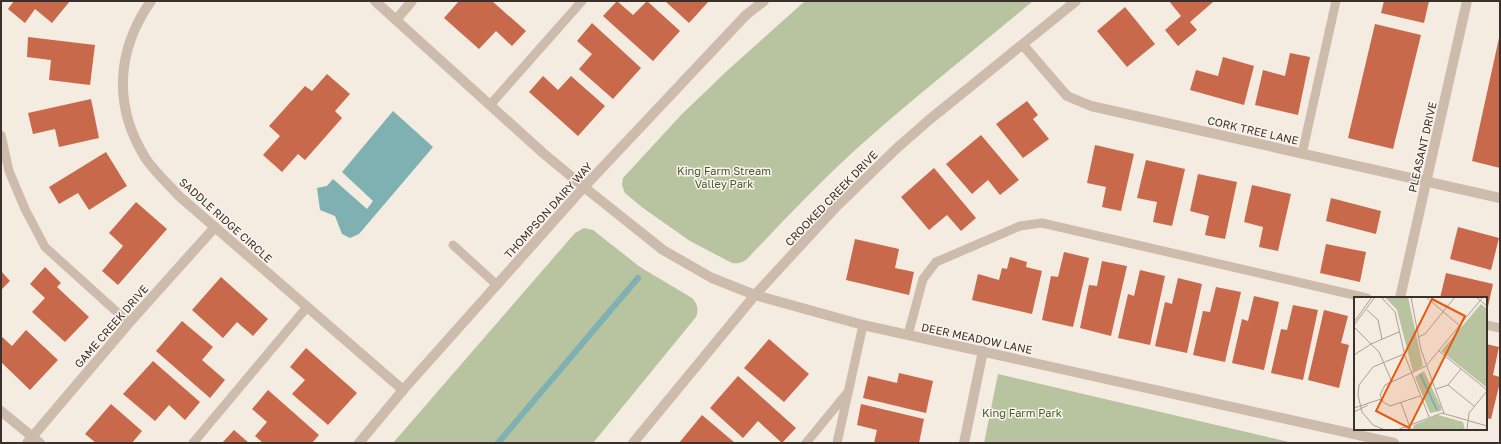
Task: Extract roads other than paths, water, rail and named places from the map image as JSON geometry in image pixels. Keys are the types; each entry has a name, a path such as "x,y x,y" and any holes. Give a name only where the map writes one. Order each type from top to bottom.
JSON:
{"street":[{"name":"SADDLE RIDGE CIRCLE","path":"151,1 141,15 132,35 125,61 123,88 124,109 130,127 147,159 179,196 403,390"},
{"path":"375,1 490,105 584,187"},
{"path":"396,20 412,1"},
{"name":"THOMPSON DAIRY WAY","path":"359,443 403,390 584,187 746,15 764,1"},
{"name":"CROOKED CREEK DRIVE","path":"633,443 755,295 835,208 929,120 1076,1"},
{"name":"PLEASANT DRIVE","path":"1400,297 1467,1"},
{"name":"CORK TREE LANE","path":"1023,45 1067,96 1091,106 1500,198"},
{"name":"DEER MEADOW LANE","path":"584,187 663,250 712,278 755,295 863,325 1354,430"},
{"name":"GAME CREEK DRIVE","path":"34,441 129,323 215,227"},
{"path":"964,443 983,351"},
{"path":"1,411 34,441"},
{"name":"DEER MEADOW LANE","path":"1356,430 1370,433 1394,443"}],"lane":[{"path":"490,105 582,1"},
{"path":"1302,154 1336,1"},
{"path":"1,135 9,171 45,247 129,323"},
{"path":"908,335 923,279 936,262 1020,226 1042,223 1363,297"},
{"path":"453,245 497,285"},
{"path":"193,443 307,307"},
{"path":"837,443 863,325"},
{"path":"1487,325 1500,328"},
{"path":"806,443 848,392"}],"water":[{"path":"393,111 433,147 359,234 350,238 342,234 335,216 320,210 317,188 327,186 333,179 367,209 373,201 342,172"}],"waterway":[{"path":"498,443 638,278"}],"park label":[{"name":"King Farm Stream Valley Park","path":"724,176"},
{"name":"King Farm Park","path":"1022,412"}]}
